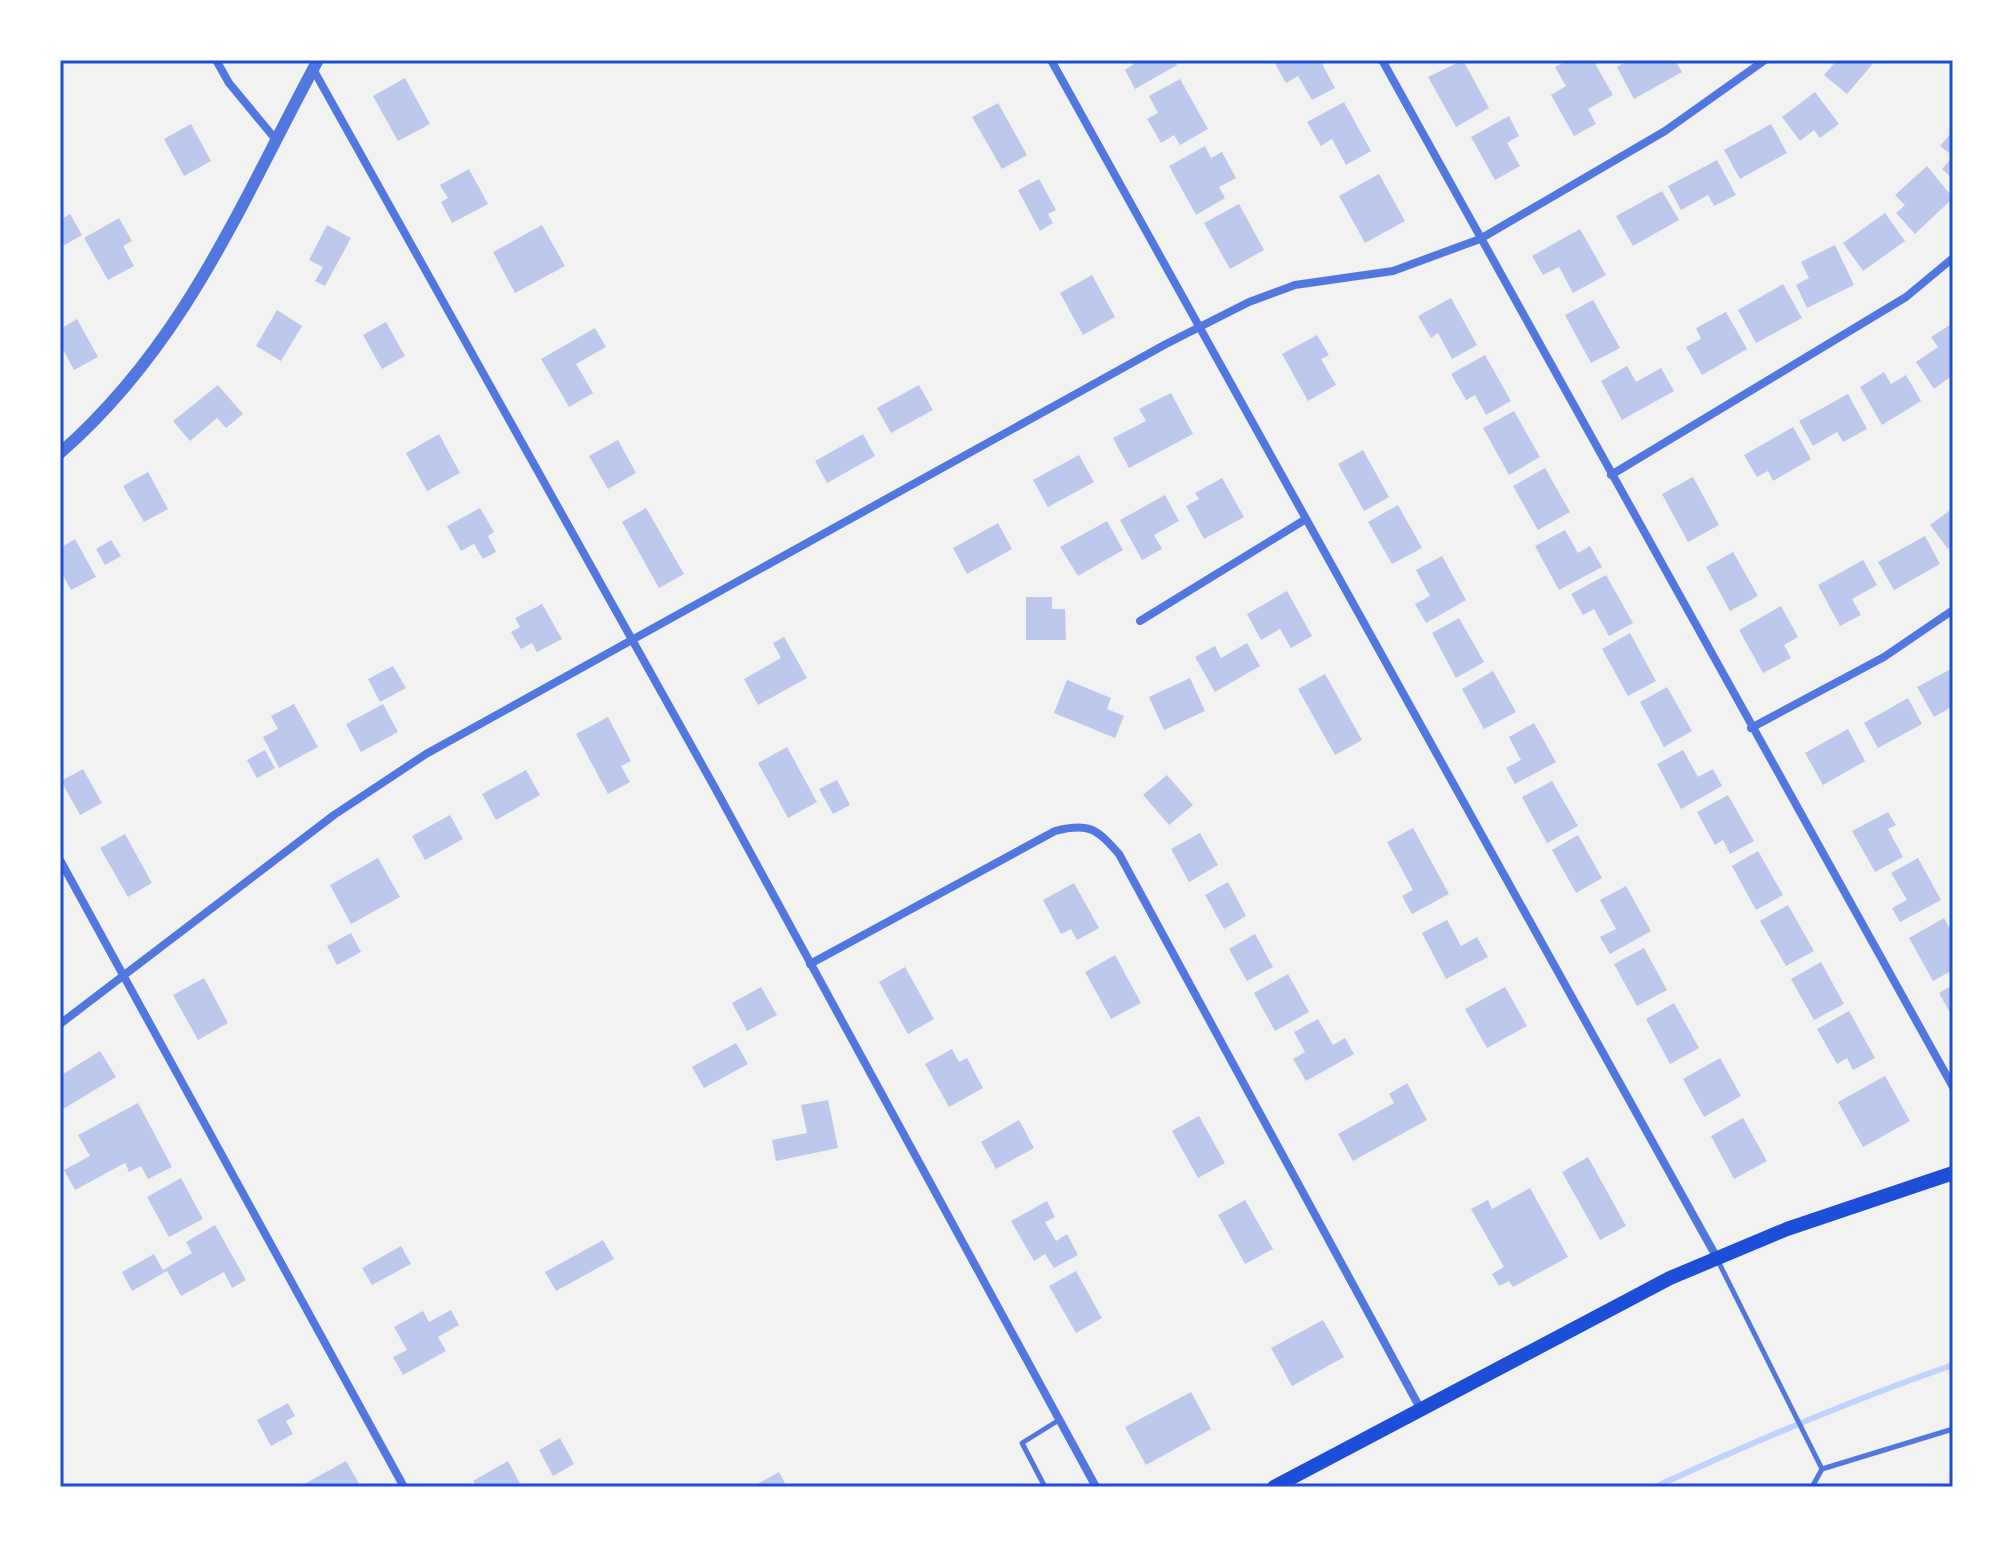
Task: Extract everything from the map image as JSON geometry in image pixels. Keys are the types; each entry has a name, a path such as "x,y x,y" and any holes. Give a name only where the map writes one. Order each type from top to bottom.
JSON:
{"main road":[{"path":"1281,1485 1420,1408 1670,1278 1787,1229 1953,1173"}],"street":[{"path":"216,60 229,83 277,141"},
{"path":"1051,60 1717,1258"},
{"path":"1382,60 1953,1087"},
{"path":"60,1024 223,897 334,815 412,763 1200,328 1295,285 1393,271 1480,239 1665,131 1765,60"},
{"path":"60,453 124,390 180,317 246,205 316,64"},
{"path":"316,64 1096,1487"},
{"path":"1611,475 1906,297 1953,258"},
{"path":"1140,621 1306,519"},
{"path":"1751,728 1884,657 1953,610"},
{"path":"810,964 1055,831 1079,825 1101,833 1126,868 1420,1408"},
{"path":"60,860 404,1487"}],"lane":[{"path":"1717,1258 1822,1469"},
{"path":"1045,1487 1022,1443 1059,1420"},
{"path":"1812,1487 1822,1469 1953,1429"}],"building":[{"path":"1139,60 1174,60 1177,65 1135,89 1125,70"},
{"path":"1273,60 1320,60 1335,88 1312,100 1298,76 1286,83"},
{"path":"1463,60 1489,108 1456,127 1428,77"},
{"path":"1569,60 1593,60 1613,95 1588,109 1596,124 1574,136 1551,95 1566,86 1555,67"},
{"path":"1629,60 1675,60 1682,72 1634,99 1617,67"},
{"path":"1837,60 1876,60 1847,94 1824,75"},
{"path":"405,78 430,124 398,141 373,96"},
{"path":"1180,79 1208,129 1180,145 1174,135 1161,143 1147,119 1158,113 1149,96"},
{"path":"1815,92 1839,124 1820,138 1814,130 1800,141 1782,117"},
{"path":"1344,102 1371,151 1346,165 1332,139 1321,146 1307,122"},
{"path":"998,103 1027,155 1002,169 972,117"},
{"path":"1509,116 1519,136 1507,143 1520,166 1495,180 1471,137"},
{"path":"191,124 211,161 184,176 164,139"},
{"path":"1771,124 1787,153 1740,179 1724,150"},
{"path":"1953,131 1953,156 1940,146"},
{"path":"1205,146 1211,158 1222,152 1236,178 1219,187 1225,198 1196,215 1169,166"},
{"path":"1953,156 1953,179 1942,169"},
{"path":"1717,160 1736,195 1714,206 1708,195 1681,210 1668,186"},
{"path":"1927,166 1953,198 1915,234 1896,213 1905,205 1895,195"},
{"path":"469,169 488,204 452,223 441,202 448,198 440,185"},
{"path":"1379,174 1405,221 1365,243 1339,196"},
{"path":"1039,179 1056,210 1048,214 1053,223 1040,231 1018,190"},
{"path":"1662,191 1679,220 1633,246 1616,216"},
{"path":"1239,204 1264,250 1230,269 1204,223"},
{"path":"1885,213 1905,241 1863,271 1843,243"},
{"path":"70,214 82,235 63,246 60,220"},
{"path":"119,218 132,241 123,246 134,266 108,280 84,238"},
{"path":"327,225 351,238 325,286 315,281 323,267 309,260"},
{"path":"542,225 565,266 515,293 493,252"},
{"path":"1580,229 1606,275 1573,293 1559,267 1543,275 1532,256"},
{"path":"1835,245 1854,285 1807,308 1796,285 1809,278 1801,262"},
{"path":"1092,275 1115,317 1083,335 1060,293"},
{"path":"1783,284 1802,318 1756,343 1738,310"},
{"path":"1451,298 1477,345 1452,359 1438,333 1431,338 1418,316"},
{"path":"1593,300 1620,348 1591,363 1565,315"},
{"path":"277,310 302,326 281,361 256,346"},
{"path":"1726,312 1747,349 1702,375 1686,347 1701,339 1696,328"},
{"path":"77,319 98,357 74,370 60,344 60,329"},
{"path":"386,322 405,356 382,369 363,335"},
{"path":"1953,323 1953,375 1934,389 1916,362 1938,347 1931,337"},
{"path":"595,328 606,347 576,364 593,393 569,407 541,359"},
{"path":"1317,335 1329,355 1321,359 1336,385 1308,401 1282,354"},
{"path":"1485,355 1511,401 1486,415 1475,395 1466,400 1451,374"},
{"path":"1627,366 1636,382 1661,368 1674,391 1622,420 1601,381"},
{"path":"1884,372 1891,384 1906,375 1921,401 1882,425 1860,387"},
{"path":"218,385 243,414 226,428 217,418 190,441 173,421"},
{"path":"919,385 933,410 891,433 877,408"},
{"path":"1171,393 1193,434 1129,468 1113,438 1146,421 1139,409"},
{"path":"1848,394 1867,429 1843,442 1837,432 1813,446 1799,421"},
{"path":"1514,411 1540,457 1509,475 1483,428"},
{"path":"1793,427 1811,459 1773,481 1768,471 1757,477 1744,455"},
{"path":"439,434 460,473 427,491 406,453"},
{"path":"863,434 875,456 827,483 815,461"},
{"path":"618,440 636,473 608,489 589,456"},
{"path":"1363,450 1389,497 1364,511 1338,464"},
{"path":"1079,455 1094,482 1048,507 1033,480"},
{"path":"1545,468 1570,512 1538,530 1513,486"},
{"path":"148,472 168,509 144,522 123,486"},
{"path":"1693,477 1719,525 1688,542 1662,494"},
{"path":"1222,478 1244,517 1204,539 1186,506 1199,499 1195,493"},
{"path":"1165,495 1179,521 1154,535 1162,549 1142,560 1120,520"},
{"path":"1398,505 1422,548 1392,564 1368,522"},
{"path":"480,508 494,532 488,536 496,552 483,559 474,544 461,551 447,526"},
{"path":"646,508 684,574 659,588 622,522"},
{"path":"1953,508 1953,545 1948,549 1930,525"},
{"path":"1107,521 1123,550 1078,576 1060,547"},
{"path":"998,523 1012,549 967,574 953,548"},
{"path":"1565,530 1578,553 1590,546 1602,567 1559,590 1535,546"},
{"path":"1925,536 1940,564 1894,590 1878,562"},
{"path":"75,539 96,577 71,590 60,570 60,548"},
{"path":"111,540 121,556 105,565 96,549"},
{"path":"1733,552 1758,596 1730,611 1706,567"},
{"path":"1442,556 1466,600 1426,623 1415,604 1430,596 1416,570"},
{"path":"1863,560 1877,585 1852,599 1861,615 1840,626 1818,585"},
{"path":"1606,575 1633,623 1609,636 1594,609 1583,615 1571,594"},
{"path":"1287,591 1312,636 1291,648 1280,629 1261,640 1247,614"},
{"path":"1026,597 1052,597 1052,609 1065,609 1066,640 1026,640"},
{"path":"542,604 562,639 537,652 532,643 521,649 511,632 520,627 515,618"},
{"path":"1781,606 1798,637 1784,645 1791,658 1763,673 1739,630"},
{"path":"1459,618 1484,662 1456,678 1432,633"},
{"path":"1630,633 1656,681 1628,696 1602,649"},
{"path":"784,637 807,678 758,705 744,679 781,658 773,643"},
{"path":"1247,643 1260,666 1215,692 1195,657 1215,646 1221,658"},
{"path":"393,666 406,688 380,702 368,679"},
{"path":"1953,668 1953,706 1934,717 1917,687"},
{"path":"1493,671 1516,712 1484,729 1462,689"},
{"path":"1325,674 1362,740 1335,755 1298,689"},
{"path":"1190,678 1205,711 1164,730 1149,697"},
{"path":"1067,680 1111,698 1107,709 1124,716 1115,738 1054,713"},
{"path":"1667,687 1692,731 1664,747 1640,702"},
{"path":"1908,698 1922,724 1878,748 1864,723"},
{"path":"294,704 318,747 279,768 263,737 278,729 271,716"},
{"path":"383,704 398,732 361,752 346,724"},
{"path":"608,717 631,761 621,766 630,782 608,794 576,734"},
{"path":"1534,723 1556,762 1515,784 1506,768 1521,760 1509,737"},
{"path":"1848,729 1865,761 1823,785 1805,753"},
{"path":"787,747 817,802 788,818 758,763"},
{"path":"265,750 275,768 257,778 247,760"},
{"path":"1683,750 1698,777 1713,769 1722,786 1681,809 1657,764"},
{"path":"83,769 102,803 80,815 61,781"},
{"path":"526,770 540,795 496,820 482,794"},
{"path":"1167,775 1193,805 1169,825 1143,795"},
{"path":"837,780 850,805 833,814 819,789"},
{"path":"1552,781 1578,826 1547,843 1522,797"},
{"path":"1728,795 1754,841 1730,854 1723,840 1715,845 1697,812"},
{"path":"1888,812 1896,825 1888,829 1903,857 1875,872 1852,831"},
{"path":"450,815 463,839 425,860 412,836"},
{"path":"1413,828 1449,894 1412,914 1402,896 1413,890 1387,842"},
{"path":"1200,833 1218,865 1189,882 1171,849"},
{"path":"125,834 152,883 128,897 100,848"},
{"path":"1578,835 1602,878 1576,893 1552,850"},
{"path":"1758,851 1783,895 1756,910 1732,866"},
{"path":"378,858 400,897 351,924 330,885"},
{"path":"1918,858 1941,900 1900,922 1892,908 1907,900 1891,873"},
{"path":"1228,882 1246,916 1224,929 1205,895"},
{"path":"1074,883 1099,928 1077,940 1071,929 1061,934 1043,900"},
{"path":"1626,886 1651,931 1610,954 1600,937 1616,929 1600,900"},
{"path":"1788,905 1814,951 1786,966 1760,921"},
{"path":"1944,918 1953,934 1953,970 1933,981 1909,938"},
{"path":"1447,920 1461,946 1477,937 1488,957 1446,979 1422,933"},
{"path":"351,933 361,952 337,965 327,946"},
{"path":"1255,934 1273,967 1247,981 1229,949"},
{"path":"1644,948 1667,990 1637,1006 1614,964"},
{"path":"1115,955 1141,1003 1111,1019 1085,972"},
{"path":"1821,962 1844,1004 1814,1020 1791,979"},
{"path":"905,967 934,1019 908,1034 879,982"},
{"path":"1288,974 1309,1012 1275,1031 1254,993"},
{"path":"204,978 228,1023 198,1040 173,995"},
{"path":"1953,985 1953,1018 1939,993"},
{"path":"761,987 777,1015 747,1031 732,1003"},
{"path":"1505,987 1527,1026 1487,1048 1465,1009"},
{"path":"1674,1003 1699,1048 1670,1064 1646,1019"},
{"path":"1849,1011 1875,1058 1853,1070 1847,1058 1837,1064 1817,1029"},
{"path":"1318,1019 1333,1045 1345,1038 1354,1054 1306,1081 1293,1059 1305,1052 1294,1032"},
{"path":"736,1043 748,1064 704,1088 692,1067"},
{"path":"952,1049 959,1062 967,1058 983,1088 949,1107 925,1064"},
{"path":"100,1051 116,1077 60,1111 60,1076"},
{"path":"1720,1058 1741,1096 1704,1117 1683,1079"},
{"path":"1885,1076 1910,1121 1863,1147 1838,1102"},
{"path":"1407,1083 1427,1120 1353,1161 1338,1134 1394,1103 1389,1094"},
{"path":"828,1100 838,1148 776,1161 772,1140 807,1133 801,1105"},
{"path":"138,1103 172,1167 148,1179 141,1166 129,1172 125,1163 75,1190 64,1170 90,1156 78,1135"},
{"path":"1199,1116 1225,1163 1198,1178 1172,1131"},
{"path":"1743,1118 1767,1161 1734,1179 1711,1136"},
{"path":"1019,1120 1034,1148 996,1169 981,1142"},
{"path":"1588,1157 1626,1226 1600,1240 1562,1172"},
{"path":"181,1178 203,1219 169,1237 147,1197"},
{"path":"1530,1188 1568,1257 1513,1287 1509,1281 1499,1286 1492,1274 1504,1267 1471,1209 1488,1200 1492,1209"},
{"path":"1245,1200 1273,1249 1245,1264 1218,1215"},
{"path":"1047,1201 1055,1217 1045,1222 1056,1241 1067,1234 1078,1255 1054,1268 1045,1254 1034,1261 1011,1221"},
{"path":"215,1225 246,1280 232,1288 224,1272 181,1296 167,1271 132,1291 122,1272 154,1254 163,1270 192,1253 186,1242"},
{"path":"603,1240 614,1259 556,1291 545,1272"},
{"path":"401,1246 411,1264 372,1285 362,1268"},
{"path":"1076,1271 1102,1318 1076,1333 1049,1286"},
{"path":"451,1310 459,1325 438,1337 446,1351 403,1375 393,1357 407,1350 394,1327 423,1311 429,1322"},
{"path":"1323,1320 1344,1357 1292,1386 1271,1348"},
{"path":"1191,1392 1211,1429 1146,1465 1125,1427"},
{"path":"288,1403 295,1416 286,1421 293,1434 271,1446 257,1420"},
{"path":"560,1438 574,1464 553,1476 539,1450"},
{"path":"346,1461 361,1487 299,1487"},
{"path":"508,1461 521,1485 477,1487 473,1481"},
{"path":"779,1472 787,1487 752,1487"}],"waterway":[{"path":"1655,1487 1802,1422 1953,1365"}]}
